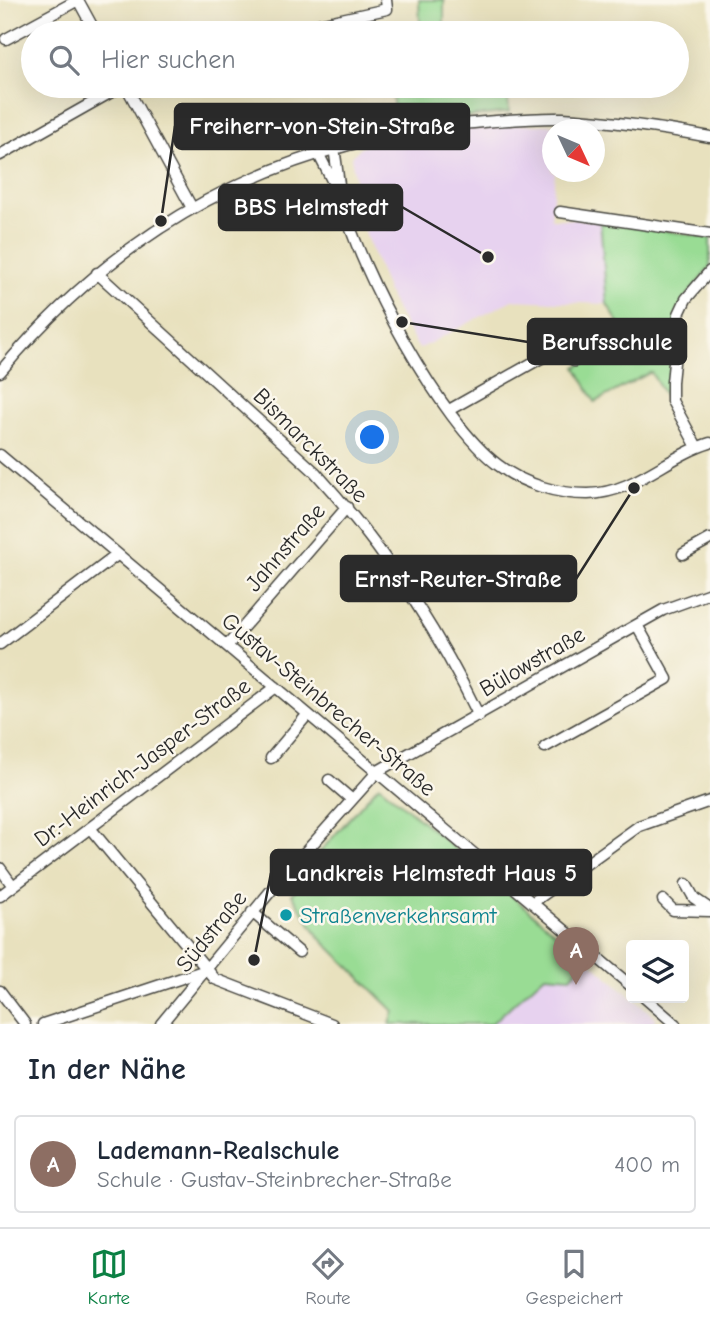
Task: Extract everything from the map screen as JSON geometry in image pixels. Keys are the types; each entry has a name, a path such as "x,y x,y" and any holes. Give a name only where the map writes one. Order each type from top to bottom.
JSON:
{"street":[{"path":"39,21 78,0 89,21"},
{"path":"332,21 387,9 386,0"},
{"path":"6,39 21,31"},
{"path":"0,155 102,98"},
{"path":"131,98 192,208"},
{"path":"0,372 49,315 97,272 192,208 254,178 318,153 401,131 516,119 564,118 710,137"},
{"path":"334,148 342,199"},
{"path":"318,153 342,199 362,257 387,309 449,410 497,465 519,478 564,492 594,494 632,484 697,447 710,443"},
{"path":"560,212 710,234"},
{"path":"697,447 672,401 672,382 679,314 686,299 710,271"},
{"name":"Bismarckstraße","path":"97,272 315,472 347,507 415,602 479,716"},
{"path":"449,410 566,344 574,361 623,337"},
{"name":"Gustav-Steinbrecher-Straße","path":"0,455 626,982"},
{"name":"Jahnstraße","path":"227,646 347,507"},
{"path":"683,554 710,539"},
{"path":"0,644 117,555"},
{"name":"Bülowstraße","path":"378,771 663,610 710,593"},
{"path":"545,747 667,679 637,625"},
{"name":"Dr.-Heinrich-Jasper-Straße","path":"0,896 276,687"},
{"path":"271,758 308,714"},
{"name":"Südstraße","path":"161,1024 253,912 378,771"},
{"path":"329,780 351,799"},
{"path":"532,903 639,826 710,801"},
{"path":"90,828 215,979 332,1024"},
{"path":"0,868 13,886"},
{"path":"686,884 694,898 710,910"},
{"path":"663,900 673,910 710,910"},
{"path":"253,912 299,952"},
{"path":"43,1024 206,971"},
{"path":"0,991 25,1024"},
{"path":"651,1003 675,1024"}],"shaded area":[{"path":"542,125 542,182 554,182 551,219 600,220 607,304 512,300 419,349 391,300 365,233 351,157 361,147 401,135"},
{"path":"587,959 626,992 626,1003 638,1003 656,1018 652,1024 491,1024 546,975 571,977"}],"green space":[{"path":"419,0 444,0 444,21 420,21"},
{"path":"393,98 508,98 509,112 396,125"},
{"path":"600,220 710,238 710,267 683,301 667,400 651,372 595,402 576,367 629,340 607,304"},
{"path":"379,785 587,959 571,977 545,975 491,1024 390,1024 394,1011 319,937 292,894 305,878 303,871"}],"place":[{"name":"Freiherr-von-Stein-Straße","path":"161,221"},
{"name":"BBS Helmstedt","path":"488,257"},
{"name":"Berufsschule","path":"402,322"},
{"name":"Ernst-Reuter-Straße","path":"634,488"},
{"name":"Straßenverkehrsamt","path":"286,915"},
{"name":"Landkreis Helmstedt Haus 5","path":"254,960"},
{"name":"Lademann-Realschule","path":"576,985"}]}
